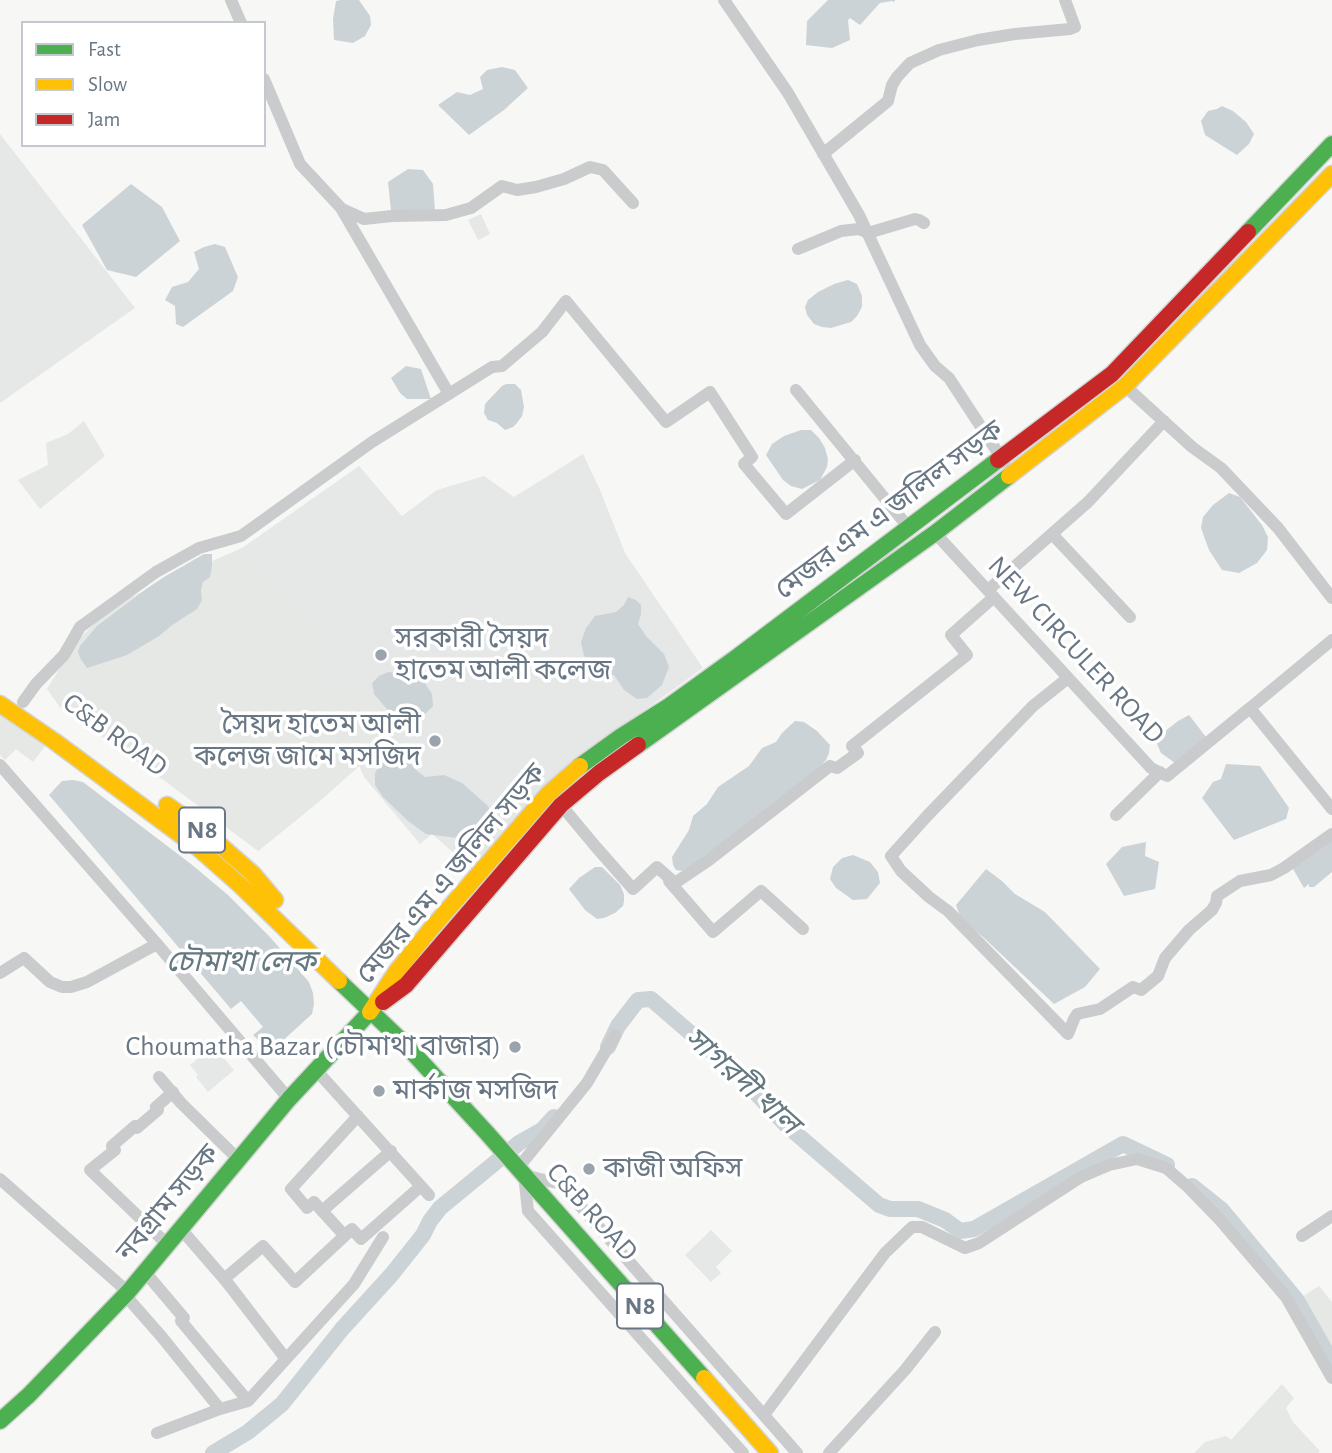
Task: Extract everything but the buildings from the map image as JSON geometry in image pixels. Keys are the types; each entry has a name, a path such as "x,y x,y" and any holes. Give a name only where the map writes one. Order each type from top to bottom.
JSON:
{"main road":[{"name":"মেজর এম এ জলিল সড়ক","path":"370,1012 396,972 446,912 548,794 574,770 737,657 1112,374 1332,144"},
{"name":"মেজর এম এ জলিল সড়ক","path":"370,1012 406,985 561,805 599,773 935,533 1125,386 1332,174"},
{"name":"C&B ROAD","path":"4,698 23,702 137,783"},
{"name":"C&B ROAD","path":"4,698 54,741 197,847 404,1043 770,1453"},
{"name":"C&B ROAD","path":"160,800 205,832 253,874 370,1012"},
{"name":"নবগ্রাম সড়ক","path":"0,1421 29,1395 127,1294 289,1099 370,1012"}],"street":[{"path":"231,0 240,21"},
{"path":"724,0 788,93 859,215 920,345 949,378 1012,473"},
{"path":"823,154 888,101 892,85 910,63 939,50 978,40 1075,27 1065,0"},
{"path":"266,84 300,164 341,208 449,394"},
{"path":"341,208 364,219 446,215 471,208 502,186 517,190 536,187 590,167 603,170 633,203"},
{"path":"798,249 841,231 859,229 868,233 915,219 924,223"},
{"path":"23,702 64,655 80,627 156,572 199,548 241,536 372,442 492,367 502,366 542,332 566,301 666,422 710,392 752,457 744,464 786,514 855,460"},
{"path":"1125,386 1192,447 1221,468 1278,528 1332,598"},
{"path":"796,390 909,528"},
{"path":"657,867 675,883 709,860 830,766 837,768 858,753 852,746 967,655 951,635 1052,534 1088,502 1164,421"},
{"name":"NEW CIRCULER ROAD","path":"935,533 1150,768 1167,776 1250,708"},
{"path":"1052,534 1130,617"},
{"path":"1332,640 1250,708 1332,808"},
{"path":"1068,678 1033,706 891,856 901,871 948,911 1068,1034 1077,1014 1100,1009 1133,987 1141,990 1158,976 1166,958 1189,930 1212,910 1217,896 1240,881 1278,872 1332,834"},
{"path":"1,767 289,1099"},
{"path":"1116,815 1160,772"},
{"path":"561,805 634,889 657,867"},
{"path":"657,867 713,932 761,891 803,929"},
{"path":"0,973 24,958 50,982 71,987 87,982 157,944"},
{"path":"517,1167 587,1083 615,1035"},
{"path":"224,1279 263,1246 295,1282 352,1229 361,1239 425,1191 316,1070"},
{"path":"159,1077 239,1160"},
{"path":"168,1245 90,1170 115,1150 112,1146 158,1110 156,1107 173,1093"},
{"path":"344,1235 314,1202 307,1208 291,1189 358,1115"},
{"path":"322,1210 391,1152"},
{"path":"764,1415 886,1253 912,1227 922,1227 965,1248 979,1243 1081,1177 1109,1165 1137,1159 1166,1168 1188,1186 1220,1220 1286,1297 1332,1378"},
{"path":"517,1167 561,1184 797,1453"},
{"path":"517,1167 528,1211 743,1453"},
{"path":"0,1179 127,1294 219,1409"},
{"path":"1302,1236 1332,1216"},
{"path":"181,1229 286,1359"},
{"path":"157,1433 248,1401 354,1284 383,1237"},
{"path":"145,1272 184,1318 181,1321 248,1401"},
{"path":"829,1453 905,1370 935,1332"}],"shaded area":[{"path":"0,134 135,308 0,403"},
{"path":"481,214 490,234 478,240 468,220"},
{"path":"84,421 105,456 40,509 18,480 48,465 46,443 68,434"},
{"name":"সরকারী সৈয়দ হাতেম আলী কলেজ","path":"583,454 625,553 703,668 588,751 471,868 432,834 420,844 364,777 359,765 258,851 60,707 47,689 179,577 242,548 359,466 402,516 437,490 484,476 514,497"},
{"path":"242,548 324,640 309,657 334,691 353,675 398,732 258,851 60,707 47,689 76,642 113,605"},
{"path":"0,707 49,741 33,762 16,749 5,760 0,755"},
{"path":"213,1046 234,1070 208,1092 190,1065"},
{"path":"711,1230 732,1251 716,1267 721,1273 711,1282 685,1255"},
{"path":"1319,1286 1332,1302 1332,1364 1296,1301"},
{"path":"1282,1384 1294,1398 1286,1408 1293,1422 1320,1451 1318,1453 1194,1453 1205,1442 1226,1436 1231,1440"}],"water":[{"path":"359,0 370,16 371,25 365,36 353,43 334,40 336,1"},
{"path":"828,0 895,0 880,3 860,25 850,18 850,40 832,48 806,45 807,21"},
{"path":"502,67 515,70 528,88 504,110 469,135 438,105 457,92 470,95 483,89 480,77 487,70"},
{"path":"1222,106 1246,122 1254,134 1249,144 1237,155 1205,135 1201,121 1208,111"},
{"path":"408,169 423,170 433,184 435,211 391,211 388,182"},
{"path":"131,184 162,207 180,241 136,277 107,270 82,225"},
{"path":"215,244 225,247 238,277 233,291 183,327 176,324 175,306 165,300 172,287 188,282 199,269 194,252"},
{"path":"848,280 857,284 862,296 862,307 857,316 851,322 831,328 814,324 805,307 808,300 834,284"},
{"path":"406,366 421,369 431,399 407,399 400,393 391,378"},
{"path":"506,384 515,384 521,390 524,407 517,423 505,430 488,420 484,413 485,404"},
{"path":"801,430 811,430 819,438 828,459 820,480 802,489 783,480 766,455 772,444"},
{"path":"1229,493 1240,497 1268,537 1267,550 1257,563 1239,573 1222,570 1209,550 1201,528 1203,517"},
{"path":"204,554 212,554 210,577 203,582 202,600 197,609 127,655 87,668 78,651 97,626 164,577"},
{"path":"628,597 641,605 638,624 664,654 669,667 662,685 647,698 637,699 624,690 614,675 606,675 592,668 584,656 581,642 586,628 595,616 616,612"},
{"path":"388,672 412,674 422,679 432,694 433,706 418,721 402,727 392,719 374,694 372,683"},
{"path":"1189,715 1206,737 1175,763 1161,753 1155,739"},
{"path":"795,721 804,722 830,745 826,760 715,852 682,871 676,870 672,857 689,830 693,816 707,804 718,787 749,766 762,748 776,742"},
{"path":"395,751 404,756 425,777 444,775 462,783 488,806 492,826 484,835 465,839 426,834 408,821 383,797 375,785 375,773 382,762"},
{"path":"1226,764 1260,766 1289,808 1286,819 1234,840 1202,798 1213,782 1221,779"},
{"name":"চৌমাথা লেক","path":"62,781 83,782 228,895 270,937 309,982 313,993 312,1014 279,1044 266,1047 253,1035 263,1027 241,1001 231,1009 49,795"},
{"path":"1332,837 1332,872 1314,887 1309,887 1309,884 1304,888 1292,867"},
{"path":"1146,842 1145,856 1159,862 1155,889 1124,896 1106,864 1122,847"},
{"path":"853,855 870,862 878,872 880,883 867,899 853,900 836,888 830,879 833,867 842,858"},
{"path":"595,867 602,867 620,885 624,894 623,906 615,913 597,919 585,910 569,889"},
{"path":"986,869 1015,894 1045,912 1100,969 1085,987 1054,1004 961,919 956,905"}],"waterway":[{"name":"সাগরদী খাল","path":"608,1047 618,1026 638,1000 651,999 739,1075 785,1124 879,1205 890,1209 918,1209 945,1220 960,1231 974,1229 1123,1144 1167,1165"},
{"name":"সাগরদী খাল","path":"213,1453 248,1432 282,1404 342,1329 392,1274 423,1235 440,1208 519,1143 542,1130 554,1117"},
{"name":"সাগরদী খাল","path":"1192,1186 1222,1210 1296,1299 1332,1362"}],"traffic: fast":[{"path":"1248,232 1332,144"},
{"path":"580,766 737,657 998,460"},
{"path":"638,745 935,533 1009,476"},
{"path":"339,981 404,1043 486,1132 704,1378"},
{"path":"0,1421 29,1395 128,1292 289,1099 370,1012"}],"traffic: slow":[{"path":"1009,476 1125,386 1332,174"},
{"path":"0,704 197,847 339,981"},
{"path":"370,1012 396,972 430,930 548,794 580,766"},
{"path":"167,805 205,832 253,874 275,900"},
{"path":"704,1378 770,1453"}],"traffic: jam":[{"path":"998,460 1112,374 1248,232"},
{"path":"383,1002 406,985 561,805 638,745"}],"place":[{"name":"সরকারী সৈয়দ হাতেম আলী কলেজ","path":"381,655"},
{"name":"সৈয়দ হাতেম আলী কলেজ জামে মসজিদ","path":"435,741"},
{"name":"Choumatha Bazar (চৌমাথা বাজার)","path":"515,1047"},
{"name":"মার্কাজ মসজিদ","path":"379,1091"},
{"name":"কাজী অফিস","path":"589,1169"}]}
